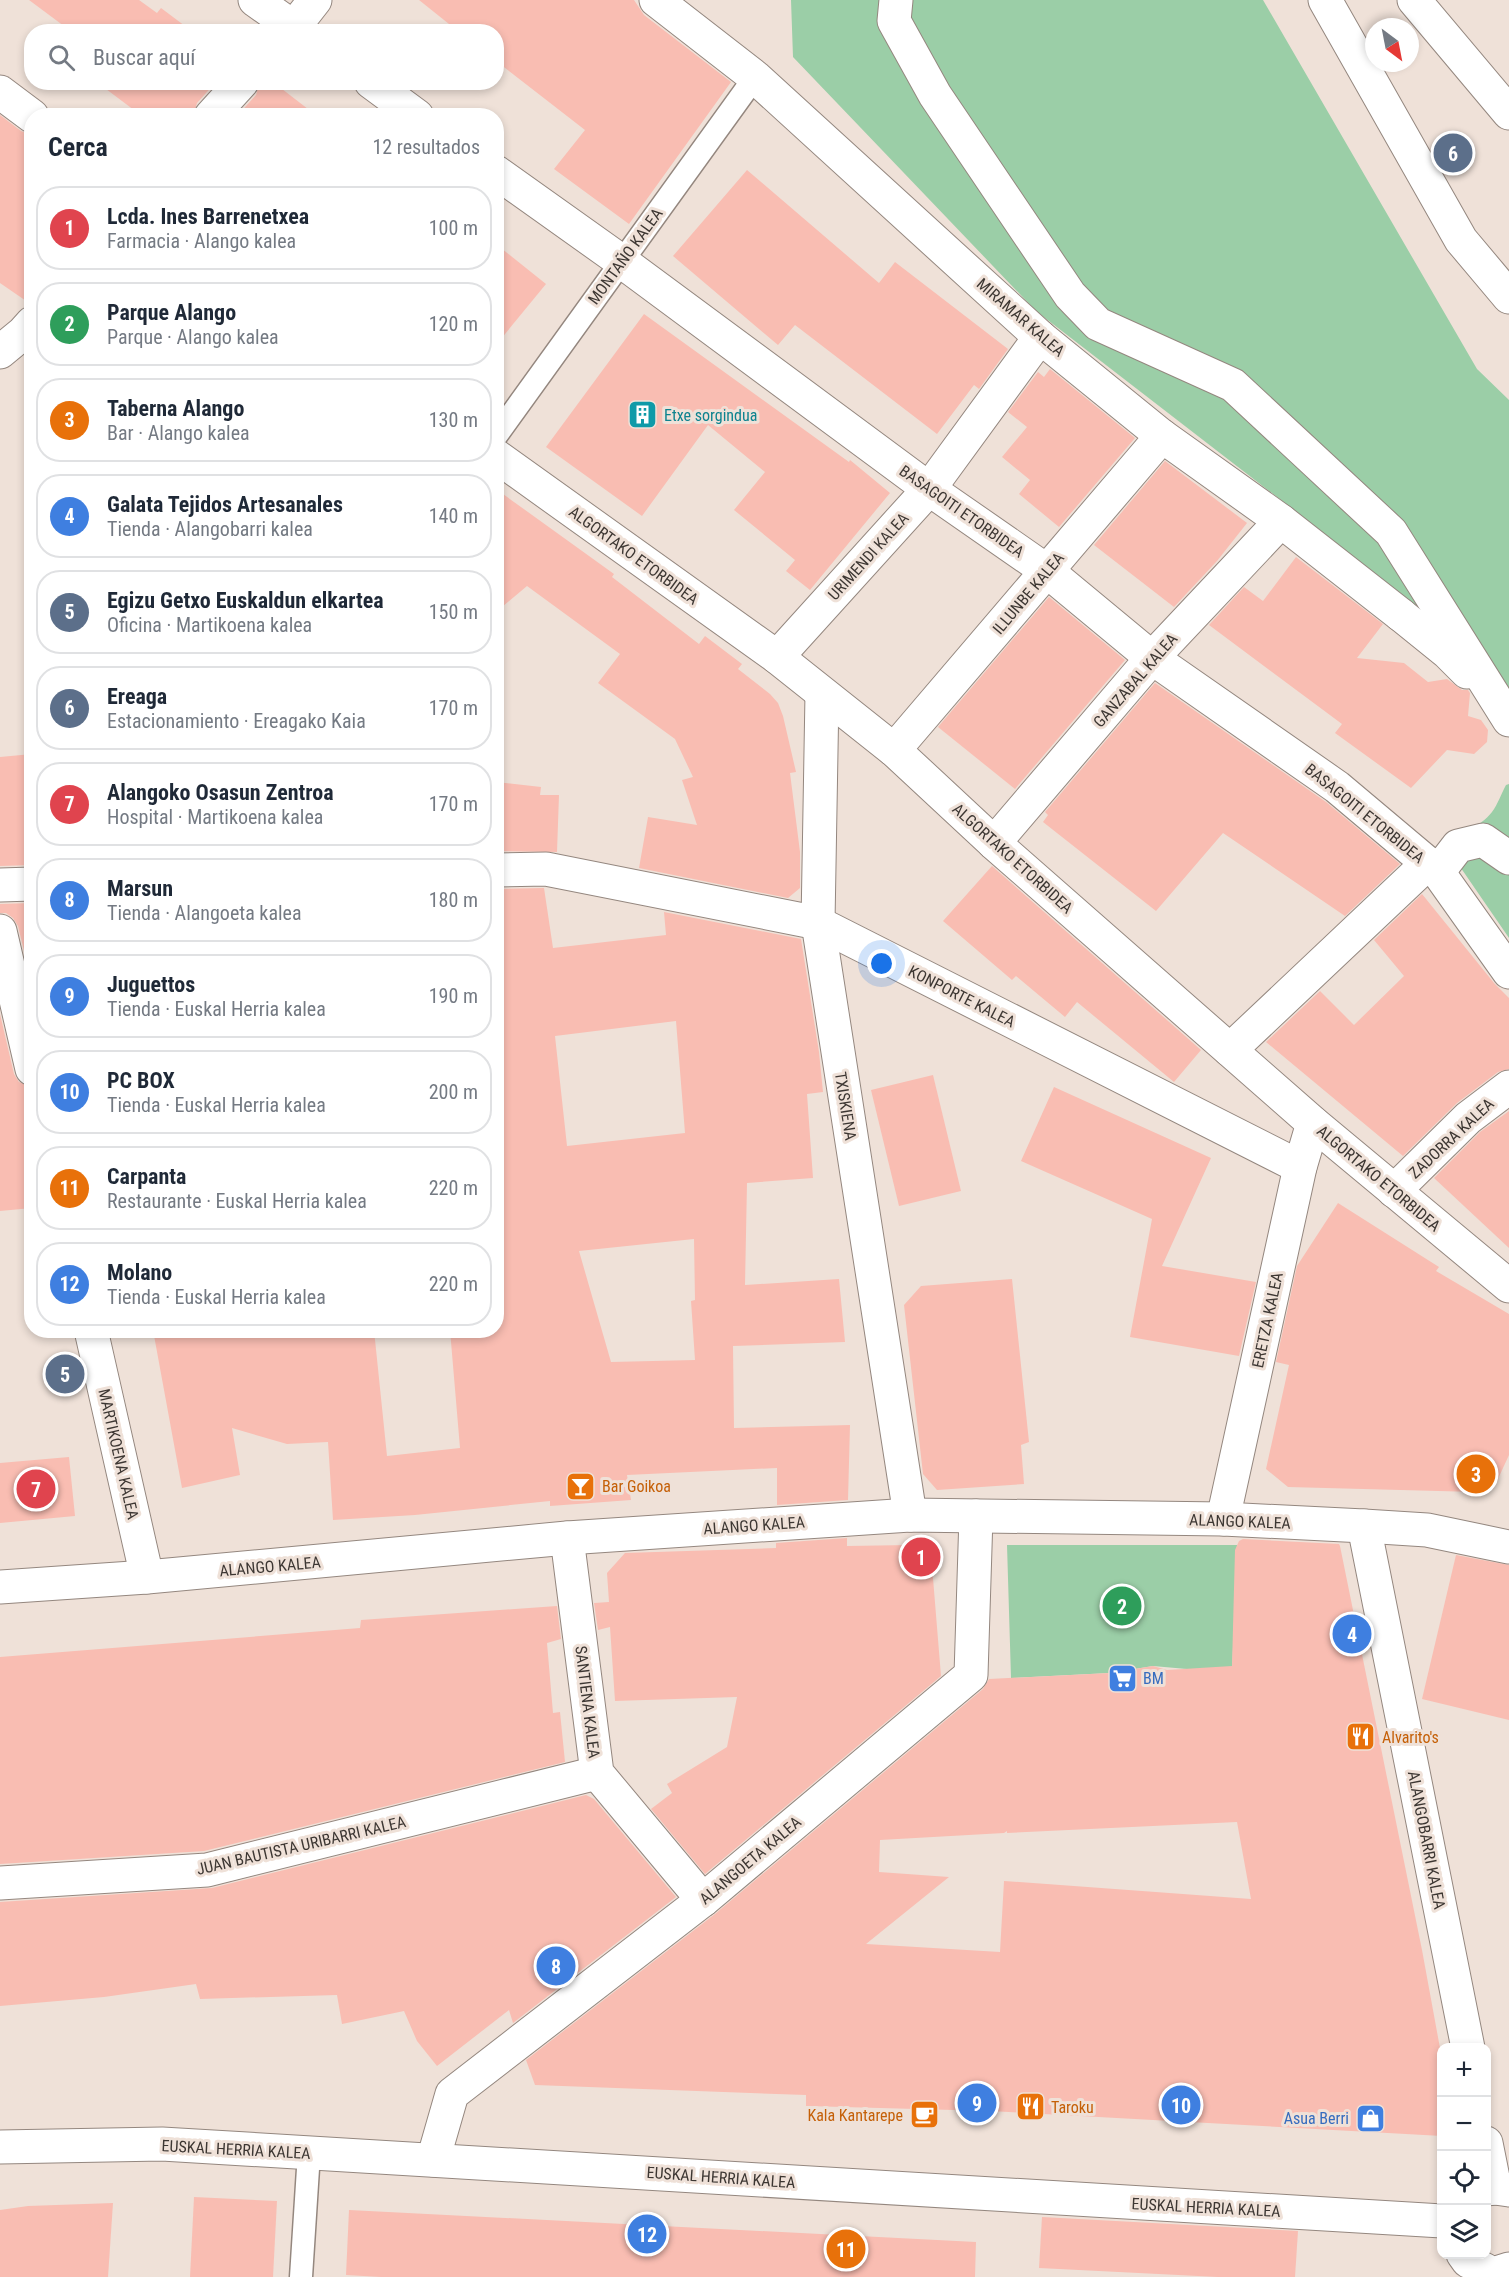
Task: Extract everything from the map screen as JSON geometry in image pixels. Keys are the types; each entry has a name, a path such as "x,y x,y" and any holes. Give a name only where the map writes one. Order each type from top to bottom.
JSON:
{"street":[{"path":"255,0 287,24"},
{"path":"299,24 315,0"},
{"name":"MIRAMAR KALEA","path":"656,0 755,77 1040,337 1162,436 1281,521 1448,653 1506,715"},
{"path":"896,0 894,21 935,95 1070,295 1098,324 1233,385 1391,532 1506,715"},
{"path":"1325,0 1461,240 1509,297"},
{"path":"1414,0 1509,113"},
{"path":"218,108 235,90"},
{"path":"382,90 406,108"},
{"path":"0,92 24,110"},
{"name":"BASAGOITI ETORBIDEA","path":"504,178 621,261 929,489 1047,571 1152,658 1337,787 1433,868 1509,972"},
{"name":"URIMENDI KALEA","path":"777,657 929,489 1040,337"},
{"name":"ILLUNBE KALEA","path":"894,750 1162,436"},
{"name":"ALGORTAKO ETORBIDEA","path":"504,462 777,657 894,750 994,843 1313,1123 1509,1286"},
{"name":"GANZABAL KALEA","path":"994,843 1152,658 1281,521"},
{"name":"TXISKIENA","path":"822,694 818,923 910,1515"},
{"path":"1230,1050 1458,846 1483,840 1509,858"},
{"name":"KONPORTE KALEA","path":"504,870 546,869 818,923 1300,1167"},
{"path":"0,885 24,884"},
{"path":"0,931 24,1034"},
{"name":"ZADORRA KALEA","path":"1394,1191 1468,1118 1509,1087"},
{"name":"ERETZA KALEA","path":"1223,1519 1300,1167 1313,1123"},
{"name":"MARTIKOENA KALEA","path":"93,1338 147,1577"},
{"name":"ALANGO KALEA","path":"0,1587 147,1577 567,1538 910,1515 1223,1519 1364,1526 1427,1530 1509,1547"},
{"name":"ALANGOETA KALEA","path":"433,2160 452,2094 703,1900 971,1676 976,1516"},
{"name":"ALANGOBARRI KALEA","path":"1364,1526 1467,2043"},
{"name":"SANTIENA KALEA","path":"567,1538 597,1773 703,1900"},
{"name":"JUAN BAUTISTA URIBARRI KALEA","path":"0,1883 207,1870 597,1773"},
{"name":"EUSKAL HERRIA KALEA","path":"0,2147 162,2144 1437,2221"},
{"path":"1488,2151 1497,2189"},
{"path":"1467,2259 1499,2273"}],"lane":[{"name":"MONTAÑO KALEA","path":"504,425 755,77"},
{"path":"301,2277 309,2153"}],"green space":[{"path":"791,0 1263,0 1477,369 1509,400 1509,699 1299,514 1036,311 793,57"},
{"path":"1509,784 1509,938 1441,839 1468,829 1487,818 1496,806 1506,785"},
{"path":"1007,1545 1237,1545 1232,1673 1153,1666 1110,1673 1011,1678"}],"building":[{"path":"29,0 139,0 157,13 161,8 182,24 61,24"},
{"path":"419,0 634,0 644,15 731,82 629,224 554,169 585,130 504,67 504,24 449,24"},
{"path":"107,90 209,90 195,108 131,108"},
{"path":"258,90 283,90 307,108 244,108"},
{"path":"0,115 24,132 24,300 0,283"},
{"path":"747,170 879,283 895,262 1008,349 979,389 974,385 937,434 795,325 778,345 673,256"},
{"path":"504,250 546,284 504,335"},
{"path":"644,314 849,462 850,460 890,493 810,590 786,571 795,560 734,510 765,472 708,425 642,516 546,447"},
{"path":"1050,369 1135,438 1059,527 1019,494 1030,480 1002,457 1027,427 1008,412 1038,372 1044,377"},
{"path":"1165,461 1247,523 1217,561 1174,607 1094,545"},
{"path":"504,495 614,574 612,577 699,644 705,636 742,664 738,669 770,694 778,703 783,716 796,772 790,773 800,852 800,888 788,898 639,868 648,817 697,825 682,780 693,777 675,739 598,683 620,654 527,586 504,605"},
{"path":"1296,557 1383,624 1357,658 1404,663 1428,682 1447,679 1462,690 1468,690 1470,693 1468,716 1481,720 1488,730 1487,742 1474,754 1447,750 1411,788 1335,733 1342,724 1209,625 1244,587 1263,601"},
{"path":"1049,597 1125,660 1015,789 938,727"},
{"path":"1155,683 1326,802 1400,864 1345,916 1223,833 1156,911 1043,822 1048,815 1045,812"},
{"path":"24,755 24,865 0,866 0,757"},
{"path":"504,783 541,787 540,795 559,795 557,852 504,851"},
{"path":"992,866 1201,1050 1174,1082 1077,1002 1065,1017 1016,976 1012,980 943,921"},
{"path":"544,888 553,948 666,935 664,912 801,939 823,1092 807,1094 813,1178 747,1183 745,1285 839,1279 845,1342 733,1346 734,1428 850,1425 848,1500 777,1505 777,1468 627,1475 631,1500 550,1506 550,1501 415,1515 333,1520 328,1442 287,1444 232,1428 240,1475 182,1488 154,1338 375,1338 387,1456 460,1448 451,1338 504,1338 504,889","holes":["676,1021 685,1133 567,1146 555,1036","694,1239 695,1300 691,1301 695,1360 611,1362 579,1251"]},
{"path":"1422,894 1494,983 1509,998 1509,1069 1498,1072 1457,1103 1403,1156 1266,1042 1320,991 1354,1025 1404,976 1374,940"},
{"path":"24,903 24,951 18,926 13,918 6,913 0,913 0,904"},
{"path":"0,1014 14,1074 19,1082 24,1084 24,1209 0,1211"},
{"path":"933,1075 961,1191 899,1206 871,1090"},
{"path":"1054,1087 1211,1158 1162,1266 1256,1282 1239,1356 1130,1337 1152,1219 1021,1161"},
{"path":"1509,1111 1509,1248 1434,1178 1480,1132"},
{"path":"1338,1203 1439,1267 1436,1271 1509,1314 1509,1455 1497,1481 1476,1492 1288,1487 1266,1469 1289,1365 1276,1362 1297,1266"},
{"path":"1012,1279 1029,1442 1021,1445 1024,1484 937,1490 923,1474 904,1305 921,1286"},
{"path":"69,1457 75,1516 0,1523 0,1463"},
{"path":"847,1538 847,1546 910,1545 932,1566 941,1676 705,1874 651,1809 672,1793 667,1784 727,1747 737,1697 615,1701 610,1627 598,1630 594,1603 609,1602 607,1573 625,1553 776,1548 776,1543"},
{"path":"1243,1539 1339,1544 1340,1546 1439,2043 1437,2043 1437,2136 990,2111 806,2106 806,2095 535,2085 526,2060 715,1914 983,1689 989,1679 1110,1673 1153,1666 1167,1670 1232,1666 1235,1550 1239,1541","holes":["1237,1822 1251,1899 1004,1881 1000,1952 866,1944 949,1877 879,1872 880,1840 1007,1831 1007,1833"]},
{"path":"1456,1555 1509,1565 1509,1720 1422,1699"},
{"path":"557,1606 561,1639 547,1643 553,1713 560,1712 565,1762 204,1851 0,1864 0,1657 360,1628 361,1620"},
{"path":"586,1795 594,1799 676,1897 513,2023 509,2010 437,2066 417,2041 404,2011 342,2024 337,1995 200,1999 196,1984 104,1997 0,2006 0,1902 212,1888"},
{"path":"194,2197 277,2201 273,2277 190,2277"},
{"path":"113,2203 108,2277 0,2277 0,2210 28,2206"},
{"path":"349,2210 976,2242 975,2277 381,2277 346,2275"},
{"path":"1042,2217 1298,2231 1295,2277 1218,2277 1039,2268"}],"place":[{"name":"Ereaga","path":"1453,153"},
{"name":"Etxe sorgindua","path":"643,415"},
{"name":"Egizu Getxo Euskaldun elkartea","path":"65,1374"},
{"name":"Taberna Alango","path":"1476,1474"},
{"name":"Bar Goikoa","path":"581,1486"},
{"name":"Alangoko Osasun Zentroa","path":"36,1489"},
{"name":"Lcda. Ines Barrenetxea","path":"921,1557"},
{"name":"Parque Alango","path":"1122,1606"},
{"name":"Galata Tejidos Artesanales","path":"1352,1634"},
{"name":"BM","path":"1122,1678"},
{"name":"Alvarito's","path":"1361,1737"},
{"name":"Marsun","path":"556,1966"},
{"name":"Juguettos","path":"977,2103"},
{"name":"PC BOX","path":"1181,2105"},
{"name":"Taroku","path":"1030,2107"},
{"name":"Kala Kantarepe","path":"924,2115"},
{"name":"Asua Berri","path":"1370,2118"},
{"name":"Molano","path":"647,2234"},
{"name":"Carpanta","path":"846,2249"}]}
